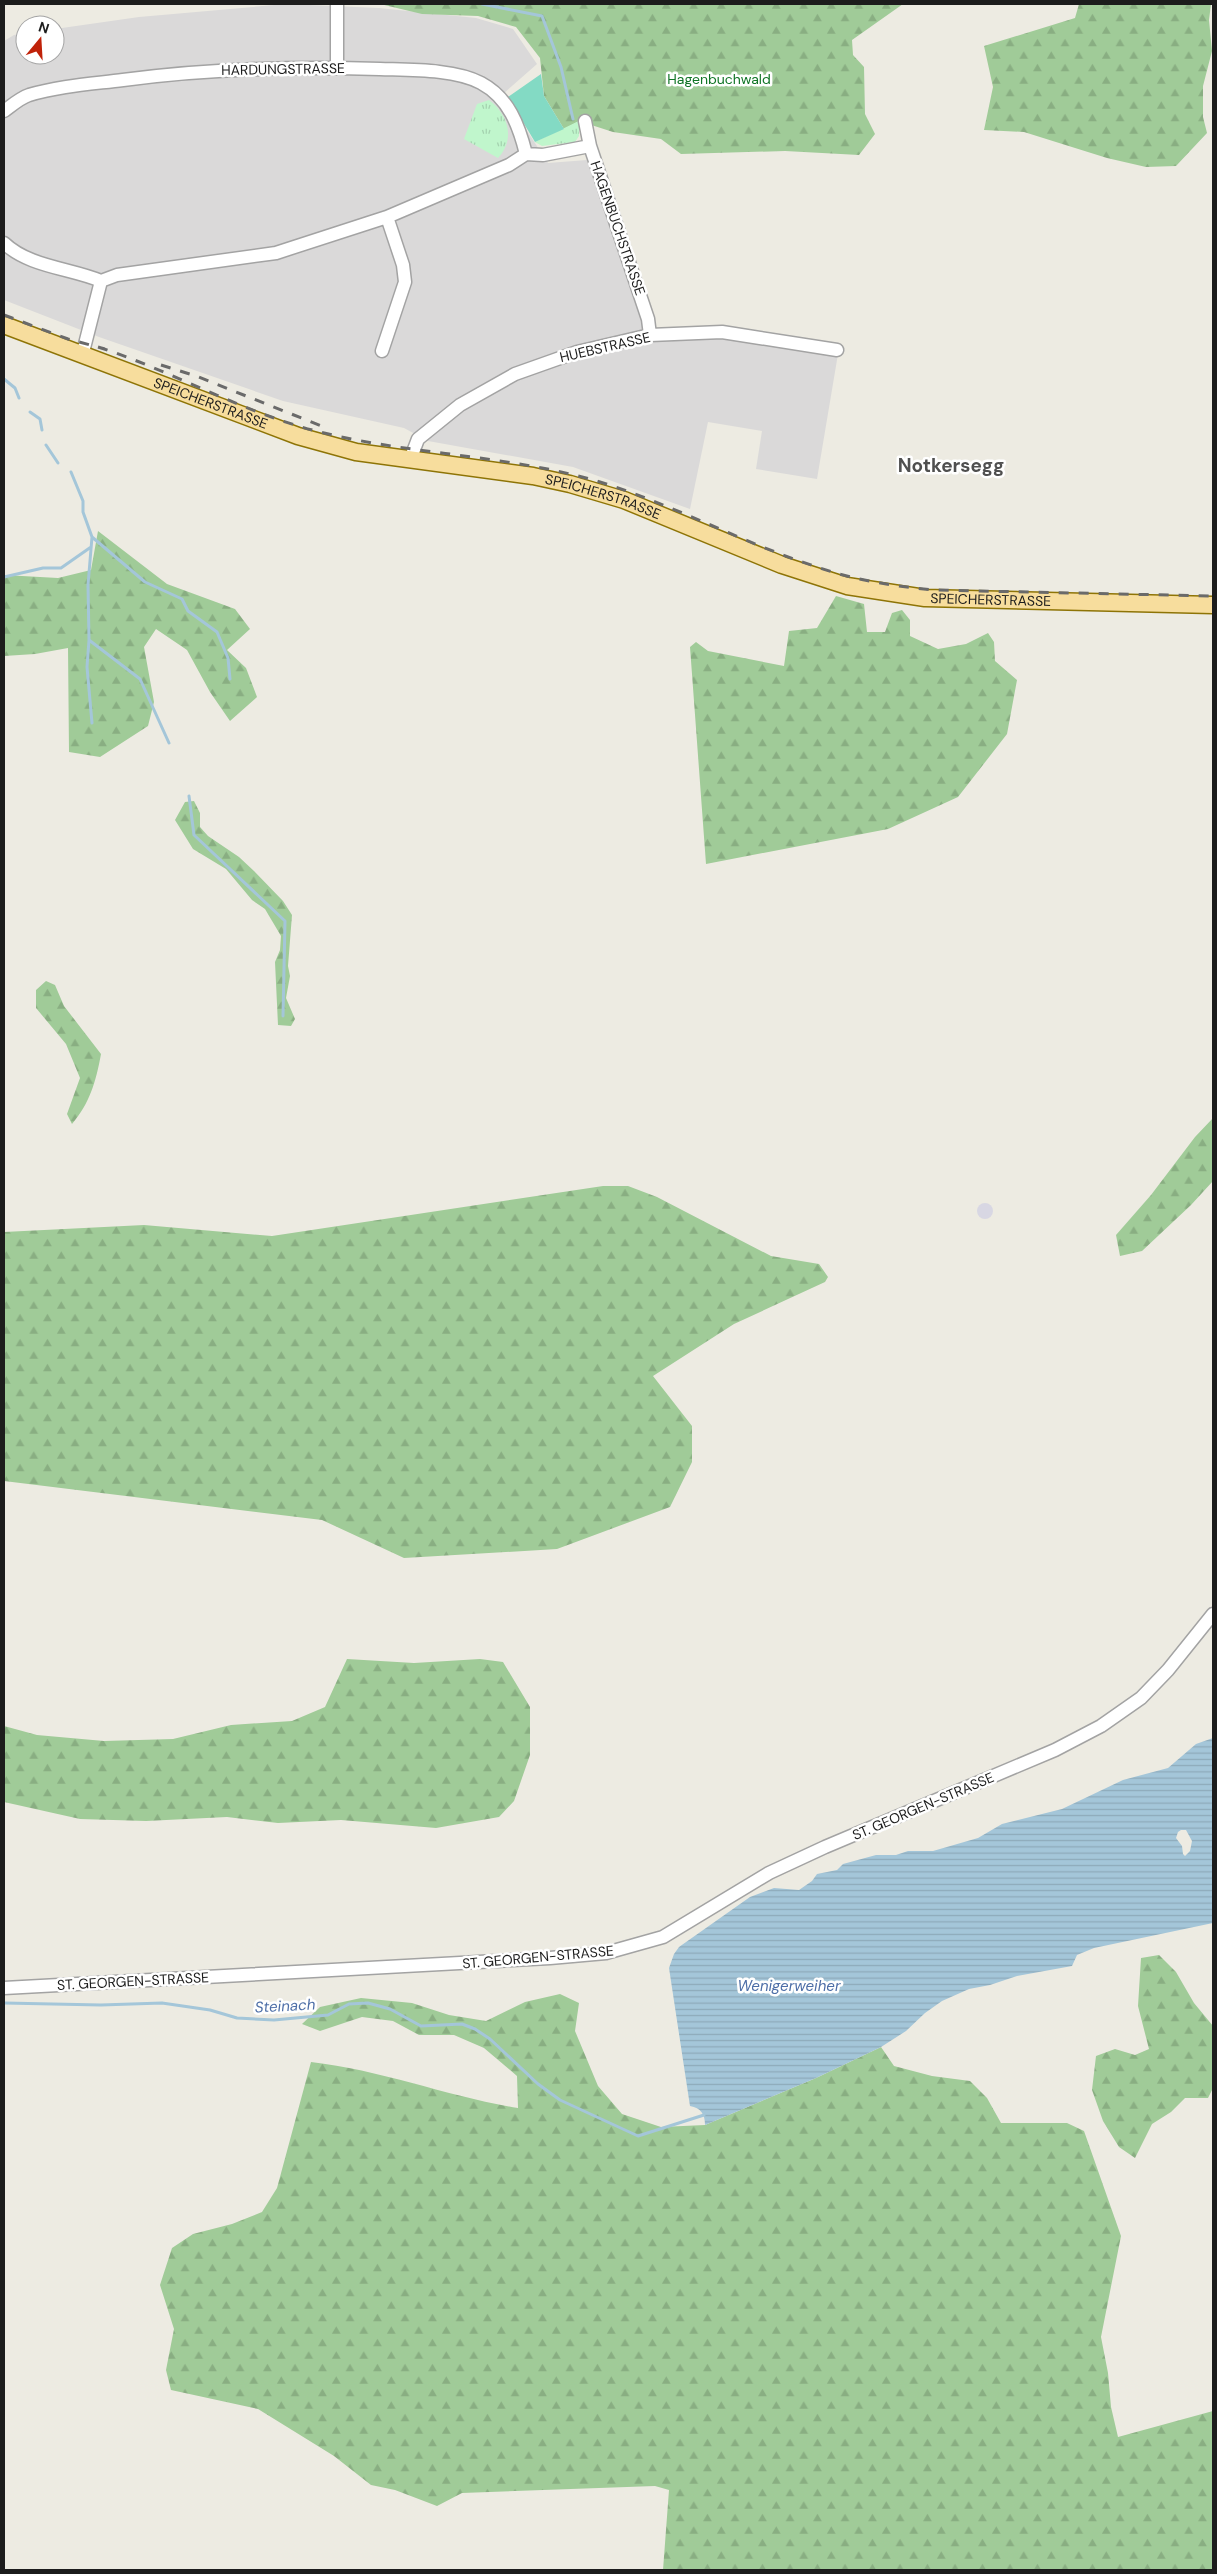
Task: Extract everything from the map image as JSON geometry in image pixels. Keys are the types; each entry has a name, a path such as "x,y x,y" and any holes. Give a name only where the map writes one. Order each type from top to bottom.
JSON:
{"main road":[{"name":"SPEICHERSTRASSE","path":"4,325 82,356 170,386 298,436 356,452 533,476 600,492 666,516 782,565 847,586 881,593 986,602 1213,606"}],"street":[{"path":"337,4 337,68"},
{"name":"HARDUNGSTRASSE","path":"4,112 26,96 53,89 175,73 257,68 414,70 461,76 481,83 507,106 517,122 526,154"},
{"name":"HAGENBUCHSTRASSE","path":"585,121 590,146 648,319 650,335"},
{"path":"4,243 10,249 31,259 101,281 117,276 276,253 387,217 509,165 526,154 543,155 590,146"},
{"path":"382,350 405,282 403,265 387,217"},
{"path":"82,356 101,281"},
{"name":"HUEBSTRASSE","path":"410,460 414,444 428,430 460,405 515,374 576,352 650,335 722,332 837,350"},
{"name":"ST. GEORGEN-STRASSE","path":"4,1988 540,1959 626,1950 673,1932 769,1873 825,1847 1055,1750 1101,1726 1141,1698 1168,1670 1213,1614"}],"shaded area":[{"path":"286,4 379,8 476,18 513,29 537,64 503,94 548,163 587,160 649,341 719,335 838,354 817,479 756,469 762,431 708,422 690,509 573,467 428,441 404,428 283,401 99,337 4,300 4,41 15,35 15,65 65,65 65,28 139,17"},
{"path":"982,1203 988,1203 993,1208 991,1217 982,1219 977,1214 977,1208"}],"green space":[{"name":"Hagenbuchwald","path":"380,4 903,4 852,40 853,55 864,67 865,114 875,134 859,155 785,151 681,154 661,139 613,132 579,121 564,129 544,96 540,58 516,27 478,16 422,14"},
{"path":"1079,4 1211,4 1209,20 1212,51 1203,86 1203,117 1207,133 1176,166 1146,167 1107,158 1024,132 984,130 993,87 984,46 1075,18"},
{"path":"541,74 544,96 564,129 535,142 508,97"},
{"path":"489,100 501,112 507,127 507,143 504,151 498,158 464,139 477,104"},
{"path":"579,121 579,136 575,142 542,146 535,142"},
{"path":"98,531 167,584 235,609 250,629 227,650 246,668 257,697 230,721 210,692 187,650 156,629 144,647 154,702 148,726 100,757 69,752 68,648 35,654 4,656 4,575 58,578 91,570"},
{"path":"836,596 864,604 867,632 885,632 892,613 902,610 910,620 910,636 938,649 966,644 988,633 994,642 995,661 1017,680 1007,734 958,797 888,829 706,864 690,647 696,642 708,651 784,666 789,631 817,628"},
{"path":"194,801 200,813 200,827 208,836 239,857 254,871 283,901 292,915 288,966 290,976 286,998 295,1019 291,1026 278,1025 275,962 280,950 281,936 265,909 252,900 226,869 193,849 175,820 185,802"},
{"path":"46,981 55,985 64,1006 101,1054 88,1100 72,1124 67,1114 80,1078 66,1044 36,1008 36,990"},
{"path":"1213,1118 1213,1181 1191,1205 1142,1251 1120,1256 1116,1235 1151,1195 1195,1137"},
{"path":"603,1186 628,1186 657,1197 771,1256 819,1264 828,1277 825,1282 734,1324 653,1376 692,1426 692,1462 670,1507 557,1549 404,1558 322,1520 4,1481 4,1232 144,1225 272,1236"},
{"path":"347,1659 414,1663 480,1659 503,1662 530,1707 530,1755 514,1801 499,1817 436,1828 341,1820 278,1823 227,1817 146,1821 80,1819 4,1802 4,1726 37,1735 104,1741 173,1739 231,1725 292,1721 325,1707"},
{"path":"1159,1955 1176,1972 1194,2003 1213,2026 1213,2088 1208,2098 1185,2098 1171,2112 1152,2124 1135,2158 1119,2147 1103,2121 1092,2090 1096,2056 1115,2049 1135,2055 1149,2049 1138,2006 1141,1958"},
{"path":"560,1994 579,2003 575,2031 598,2086 622,2114 661,2127 705,2125 816,2078 881,2047 894,2066 932,2076 970,2081 987,2098 1001,2123 1067,2123 1084,2131 1121,2236 1101,2337 1108,2373 1111,2407 1118,2437 1213,2411 1213,2570 663,2570 669,2490 655,2486 462,2493 437,2506 395,2490 371,2485 334,2456 258,2409 171,2390 166,2370 174,2329 160,2285 172,2248 193,2234 232,2224 262,2212 277,2188 311,2062 364,2071 518,2108 517,2076 484,2048 454,2035 419,2035 393,2021 362,2017 320,2031 302,2024 320,2007 361,1998 412,2003 449,2015 486,2021 525,2002"}],"water":[{"name":"Wenigerweiher","path":"1213,1738 1213,1923 1094,1948 1077,1955 1072,1966 1017,1976 990,1985 969,1989 942,2001 925,2013 906,2031 881,2047 816,2078 705,2125 702,2112 690,2106 669,1968 674,1954 679,1947 750,1897 774,1888 799,1890 812,1881 817,1874 837,1870 843,1864 876,1855 896,1855 908,1851 933,1851 978,1838 1002,1824 1062,1809 1123,1780 1168,1768 1196,1744","holes":["1186,1830 1192,1841 1190,1851 1185,1856 1182,1846 1176,1838 1178,1832"]}],"waterway":[{"path":"482,4 542,16 561,67 573,119"},
{"path":"4,379 15,388 19,398"},
{"path":"30,412 40,419 42,430"},
{"path":"46,445 58,463"},
{"path":"71,472 83,501 83,512 92,537 145,582 182,599 188,611 217,632 228,658 230,679"},
{"path":"92,537 88,585 89,640 140,679 169,743"},
{"path":"4,577 43,568 61,568 91,547"},
{"path":"89,640 87,667 92,723"},
{"path":"189,796 194,835 285,921 283,1016"},
{"name":"Steinach","path":"4,2003 101,2005 162,2003 210,2010 237,2018 274,2020 328,2015 349,2004 368,2003 390,2009 421,2026 462,2024 475,2029 490,2039 538,2084 560,2100 638,2136 704,2115"}],"railway":[{"path":"4,315 68,339 105,349"},
{"path":"98,347 291,424 355,440 532,466 600,482 628,491 762,547 831,572 859,579 933,590 1213,596"},
{"path":"161,365 196,376 329,429"}],"district":[{"name":"Notkersegg","path":"951,465"}]}
